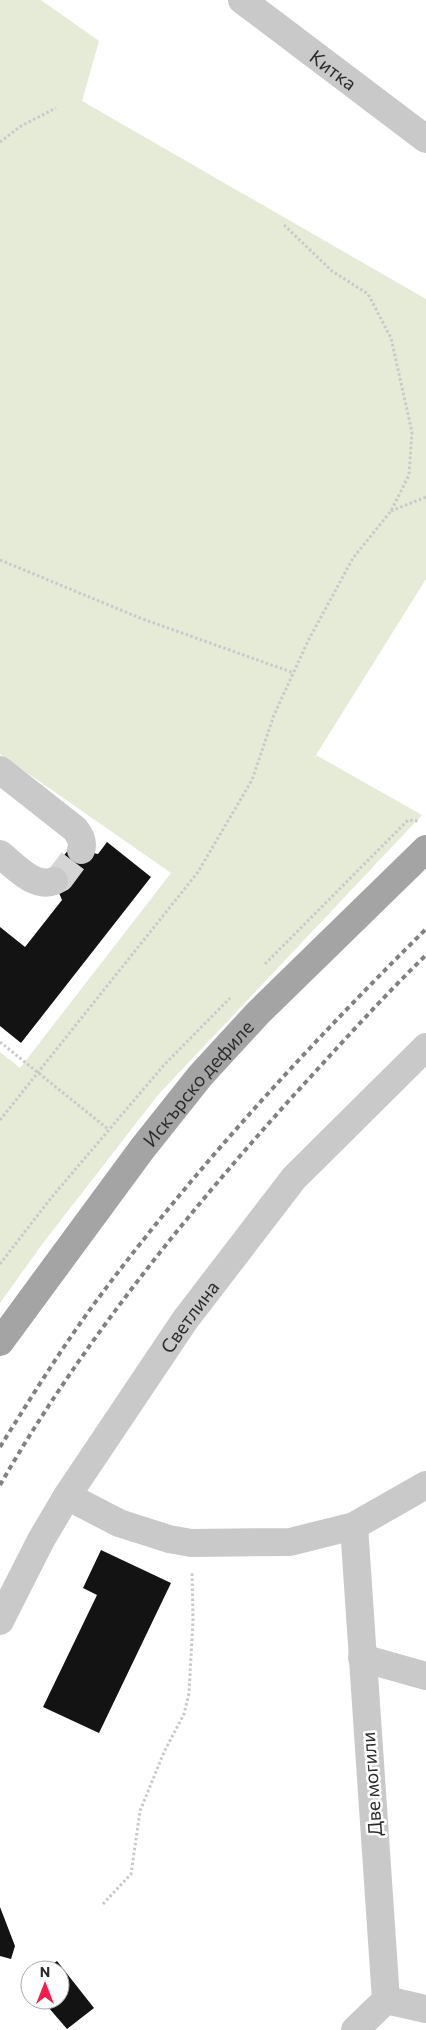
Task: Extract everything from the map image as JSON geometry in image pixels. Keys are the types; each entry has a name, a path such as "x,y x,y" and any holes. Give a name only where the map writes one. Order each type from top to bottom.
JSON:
{"main road":[{"name":"Искърско дефиле","path":"0,1342 142,1149 200,1076 258,1013 426,849"}],"street":[{"name":"Китка","path":"242,0 426,139"},
{"path":"0,770 75,829 83,845 81,850"},
{"path":"0,854 32,879 41,883 54,881"},
{"name":"Светлина","path":"0,1621 41,1540 67,1496 185,1320 294,1178 426,1047"},
{"path":"67,1496 119,1523 169,1539 191,1543 290,1542 354,1526 426,1485"},
{"name":"Две могили","path":"354,1526 386,2000"},
{"path":"362,1658 426,1676"},
{"path":"355,2030 386,2000 426,2009"}],"path":[{"path":"0,142 21,126 56,108"},
{"path":"0,1120 198,872 252,780 274,715 308,642 353,558 391,511 409,476 412,432 392,338 368,294 332,271 284,225"},
{"path":"391,511 426,497"},
{"path":"0,560 140,618 294,672"},
{"path":"0,1042 109,1130"},
{"path":"103,1904 131,1874 140,1812 160,1761 184,1714 189,1693 193,1619 191,1543"}],"green space":[{"path":"0,0 41,0 99,41 82,101 426,299 426,579 316,755 422,815 158,1095 43,1243 0,1303 0,1052 20,1068 171,873 0,754"}],"building":[{"path":"107,842 151,877 21,1043 0,1026 0,927 25,947 62,900 50,872 70,848 98,854"},
{"path":"101,1550 171,1583 99,1733 43,1707 97,1595 83,1588"},
{"path":"0,1907 15,1946 11,1959 0,1956"},
{"path":"70,1978 94,2008 67,2029 51,2010 70,2010"}],"tunnel":[{"path":"54,881 60,878 81,850"}],"railway":[{"path":"0,1447 87,1314 137,1247 256,1106 340,1016 426,929"},
{"path":"0,1485 31,1433 65,1382 136,1282 174,1234 294,1095 426,955"}]}
